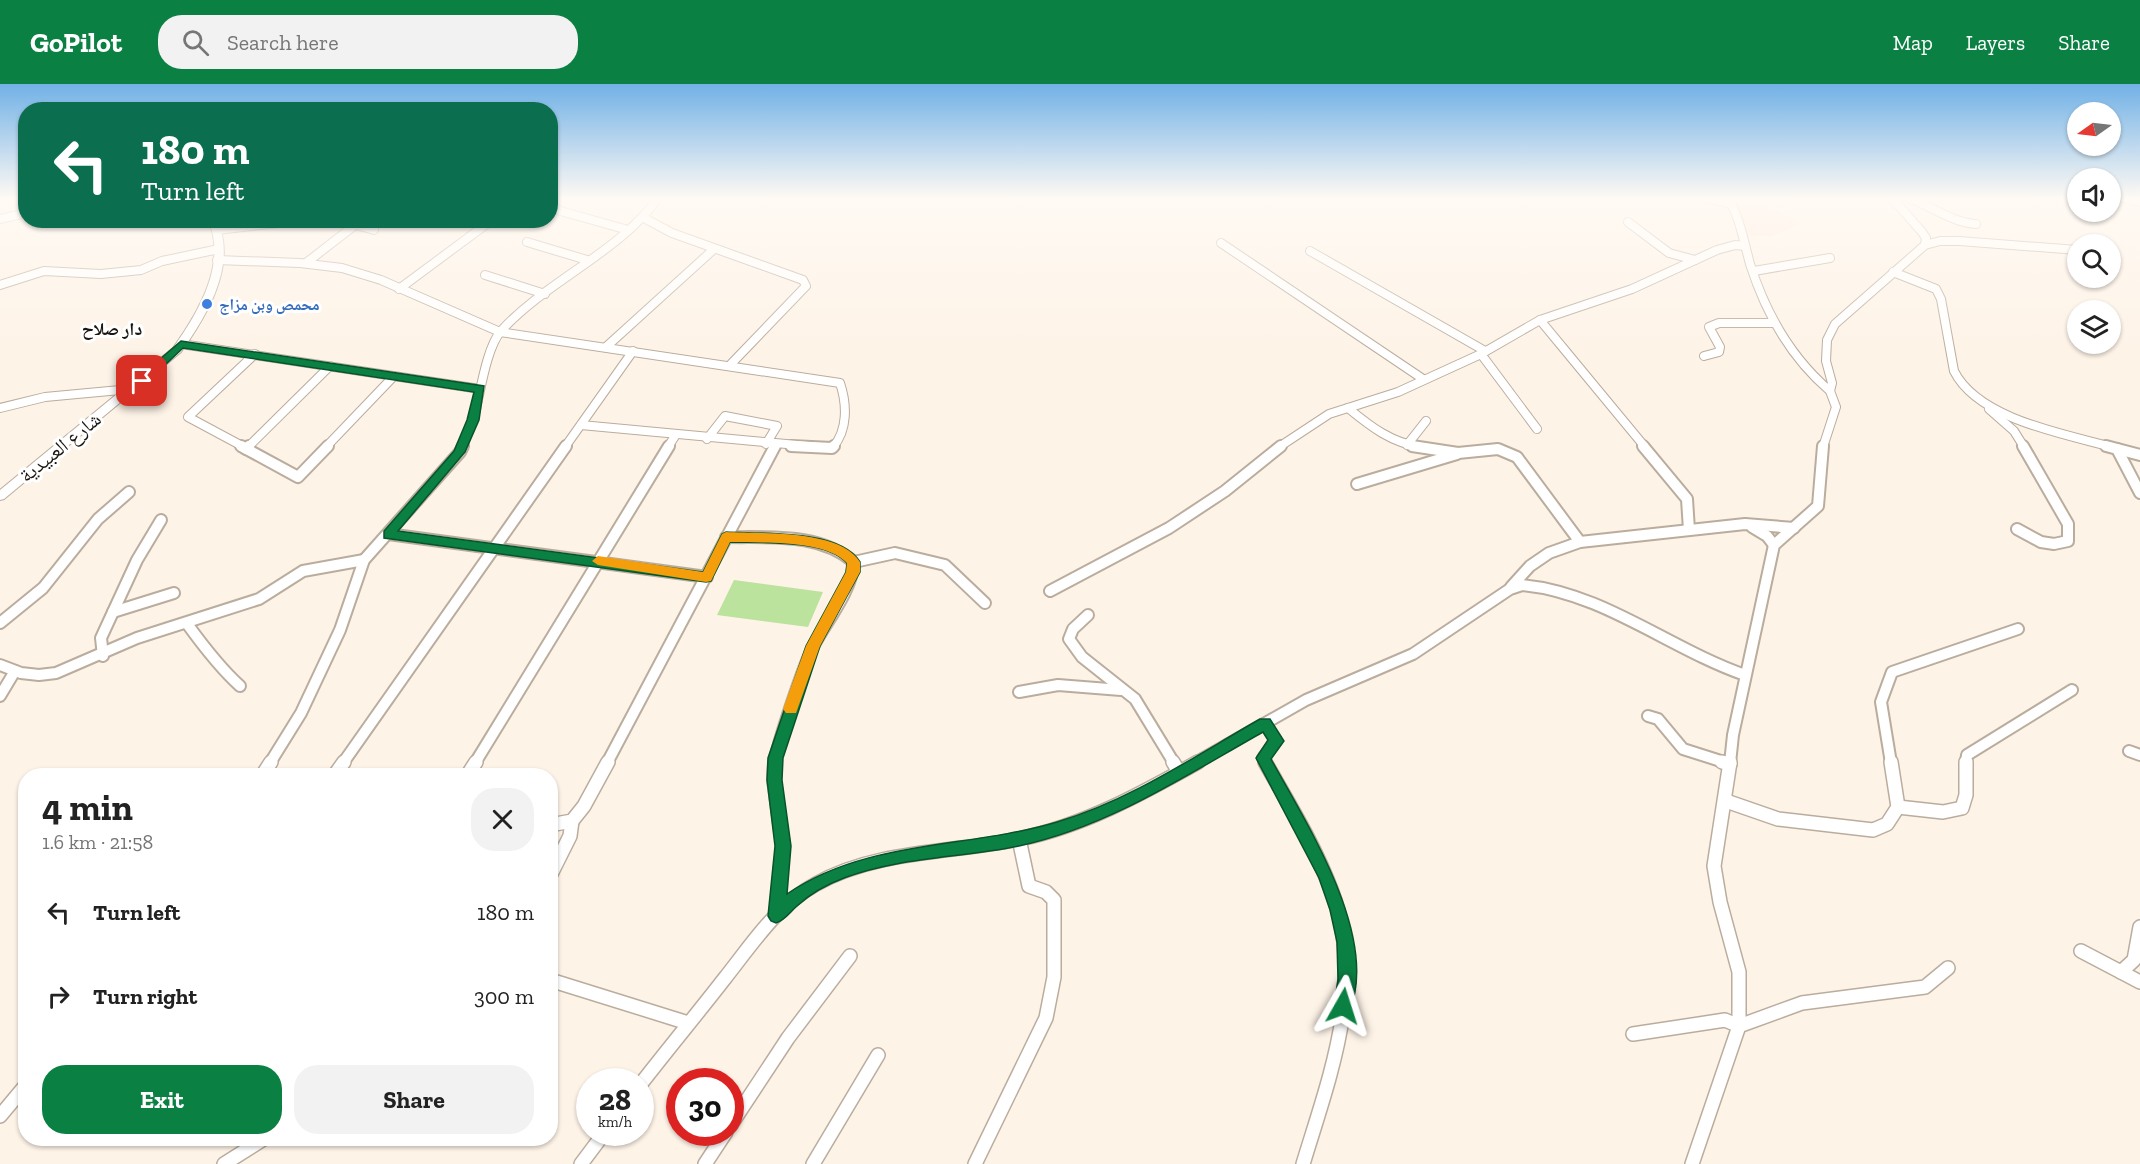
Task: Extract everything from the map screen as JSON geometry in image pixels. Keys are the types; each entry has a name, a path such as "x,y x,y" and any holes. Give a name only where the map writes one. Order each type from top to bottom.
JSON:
{"main road":[{"name":"شارع العبيدية","path":"0,496 131,389 181,344 197,323 209,294 218,255 217,248"}],"street":[{"path":"306,263 327,248"},
{"path":"399,289 454,248"},
{"path":"548,248 587,260"},
{"path":"267,768 301,713 340,630 364,560 459,452 473,420 490,354 500,332 603,248"},
{"path":"1229,248 1423,379"},
{"path":"1663,248 1669,253 1695,260"},
{"path":"1050,591 1169,528 1225,491 1304,428 1347,408 1398,392 1483,352 1540,320 1632,289 1723,248"},
{"path":"1692,1164 1739,1026 1739,972 1720,902 1714,866 1745,675 1774,545 1818,506 1823,447 1836,407 1830,391 1812,378 1774,323 1746,248"},
{"path":"1830,391 1832,383 1826,361 1827,340 1835,324 1921,248"},
{"path":"606,347 714,249 802,280 806,286 731,364"},
{"path":"1310,251 1483,352 1537,429"},
{"path":"0,285 44,271 101,274 141,270 162,261 218,255 306,263 380,280 474,324 500,332 731,364 840,383 844,393 845,412 838,443 832,448 707,439 581,424"},
{"path":"1754,271 1830,258"},
{"path":"1893,272 1936,289 1941,299 1958,379 2014,431 2056,501 2068,524 2070,537 2068,542 2047,544 2017,529"},
{"path":"485,275 545,294"},
{"path":"1540,320 1688,499 1689,530"},
{"path":"1704,356 1719,352 1720,347 1709,327 1719,323 1774,323"},
{"path":"181,344 480,389"},
{"path":"340,768 633,351"},
{"path":"255,354 188,417 298,477 394,376"},
{"path":"246,449 330,366"},
{"path":"0,408 45,397 131,389"},
{"path":"1982,402 2037,427 2140,455"},
{"path":"1347,408 1367,424 1400,444 1458,453 1498,449 1517,457 1580,542"},
{"path":"558,860 570,836 572,821 584,806 706,577 771,445 777,426 725,416 707,439"},
{"path":"1407,445 1426,421"},
{"path":"472,768 675,435"},
{"path":"2117,449 2140,493"},
{"path":"1357,484 1455,457 1458,453"},
{"path":"0,623 31,600 55,575 102,513 129,492"},
{"path":"103,656 100,638 137,560 161,520"},
{"path":"1510,589 1530,566 1549,554 1580,542 1745,524 1794,528"},
{"path":"1745,524 1767,536 1774,545"},
{"path":"388,534 706,577"},
{"path":"726,537 809,541 842,552 854,562"},
{"path":"854,562 895,554 945,565 985,603"},
{"path":"0,664 27,675 49,674 86,664 135,639 188,626 262,598 299,573 364,560"},
{"path":"776,916 783,846 774,780 775,758 813,646 841,598 853,572 854,562"},
{"path":"653,1068 776,916 791,900 815,884 840,872 874,862 1019,839 1071,824 1139,795 1306,700 1400,661 1510,589 1522,585 1533,586 1597,605 1710,663 1745,675"},
{"path":"113,612 174,593"},
{"path":"1088,615 1073,629 1069,639 1081,655 1121,690 1135,699 1179,772"},
{"path":"188,626 204,647 214,655 222,670 240,686"},
{"path":"1726,801 1778,819 1873,830 1887,824 1898,807 1881,702 1893,672 2018,629"},
{"path":"0,696 15,671"},
{"path":"1019,692 1058,685 1121,690"},
{"path":"1898,807 1943,812 1962,808 1967,797 1964,766 1967,755 2072,690"},
{"path":"1648,716 1658,719 1683,749 1730,764"},
{"path":"1265,723 1276,741 1263,758 1326,876 1346,942 1347,979 1341,1022 1330,1072 1303,1164"},
{"path":"558,824 572,821"},
{"path":"975,1164 1046,1018 1054,977 1054,900 1046,892 1029,886 1019,839"},
{"path":"2121,972 2133,968 2136,962 2140,927"},
{"path":"2081,951 2140,982"},
{"path":"744,1105 788,1038 850,956"},
{"path":"1633,1034 1725,1020 1739,1026 1802,1003 1925,987 1948,968"},
{"path":"558,982 688,1023"},
{"path":"813,1164 878,1054"},
{"path":"0,1116 18,1095"},
{"path":"224,1164 252,1146"},
{"path":"580,1164 594,1146"},
{"path":"705,1164 717,1146"}],"green space":[{"path":"734,580 823,592 808,627 717,615"}],"slow traffic":[{"path":"598,561 706,577 726,537 809,541 828,546 849,556 854,562 853,572 841,598 813,646 791,709"}],"place":[{"name":"محمص وبن مزاج","path":"207,304"}],"district":[{"name":"دار صلاح","path":"112,329"}],"route":[{"path":"142,381 181,344 480,389 468,436 459,452 388,534 706,577 726,537 809,541 828,546 849,556 854,562 853,572 841,598 813,646 775,758 774,780 783,846 782,880 776,916 791,900 815,884 840,872 874,862 1019,839 1062,828 1139,795 1265,723 1276,741 1263,758 1299,821 1326,876 1338,910 1346,942 1347,979 1343,1006"}]}
